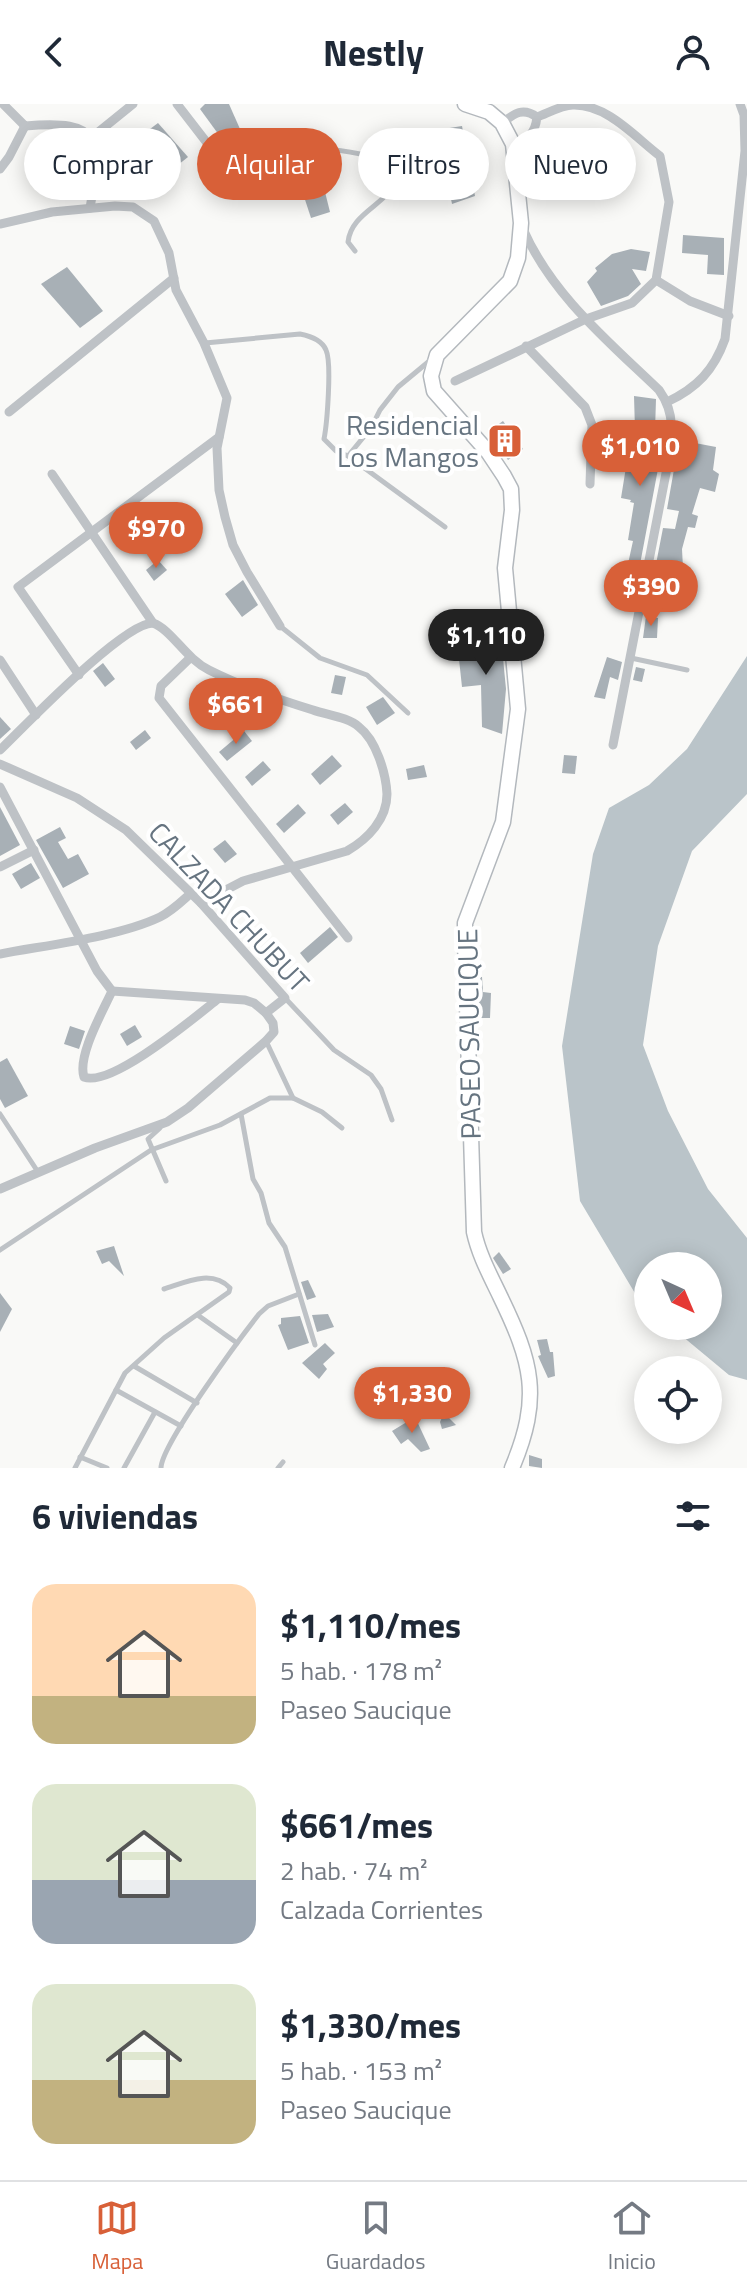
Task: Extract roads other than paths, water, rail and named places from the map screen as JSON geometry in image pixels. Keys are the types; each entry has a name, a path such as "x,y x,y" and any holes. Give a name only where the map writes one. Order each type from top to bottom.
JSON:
{"street":[{"path":"3,104 25,126 61,123 78,128"},
{"path":"103,128 133,104"},
{"path":"177,104 197,130"},
{"path":"465,104 489,112 505,129"},
{"path":"455,381 586,319 632,303 656,280 669,202 660,156 607,114 590,106 570,104 537,117"},
{"path":"667,402 694,388 717,361 725,339 745,151 744,115 740,104"},
{"path":"502,123 517,112 529,111 537,117"},
{"path":"535,128 537,117"},
{"path":"0,169 25,126"},
{"path":"90,208 91,200"},
{"path":"437,355 510,281 518,258 521,223 519,200"},
{"path":"0,224 52,212 133,207 154,221 169,253 176,290 204,343 227,398 217,448 219,490 233,545 280,626"},
{"path":"521,223 549,273 575,310 659,390 667,402 673,432 613,745"},
{"path":"9,412 174,278"},
{"path":"656,280 699,306 729,316"},
{"path":"526,346 585,407 592,425 590,484"},
{"name":"PASEO SAUCIQUE","path":"437,355 431,376 434,391 488,452 511,489 512,499 505,568 518,709 503,822 465,923 465,941 474,1232 478,1250 515,1326 530,1374 532,1392 520,1450 512,1468"},
{"path":"79,675 18,587 219,437"},
{"path":"52,474 153,623 164,630 190,658 230,680 275,698 355,723 371,741 386,782 387,803 375,829 362,843 347,851 243,881 201,903"},
{"path":"0,750 79,675 140,626 153,623"},
{"path":"190,658 161,686 159,698 348,938"},
{"path":"0,660 36,715"},
{"name":"CALZADA CHUBUT","path":"0,764 94,808 126,830 201,903 285,998"},
{"path":"0,787 97,971 112,991 245,1000 266,1013 273,1023 274,1032 188,1108 167,1122 0,1189"},
{"path":"0,867 34,850"},
{"path":"0,954 109,933 162,916 190,894"},
{"path":"112,991 84,1055 82,1073 87,1079 106,1075 142,1056 218,999"},
{"path":"266,1013 285,998"}],"lane":[{"path":"342,151 368,155 384,163 396,183 391,192 353,224 348,242 355,251"},
{"path":"204,343 300,334 321,343 327,354 327,424 324,439 336,451 348,456 445,527"},
{"path":"348,456 398,387 437,355"},
{"path":"280,626 320,658 367,675 408,713"},
{"path":"631,658 687,670"},
{"name":"CALZADA CHUBUT","path":"285,998 334,1050 371,1075 381,1089 392,1120"},
{"path":"266,1041 293,1098"},
{"path":"0,1250 151,1150 220,1125 270,1098 293,1098 322,1112 342,1128"},
{"path":"0,1114 38,1172"},
{"path":"241,1114 253,1179 261,1193 269,1223 285,1247 315,1345"},
{"path":"166,1181 148,1139 167,1122"},
{"path":"75,1468 125,1373 164,1338 199,1316 230,1288 218,1278 207,1277 164,1289"},
{"path":"160,1466 181,1426 237,1343 268,1306 299,1294"},
{"path":"199,1316 237,1343"},
{"path":"134,1366 197,1403"},
{"path":"116,1390 181,1426"},
{"path":"124,1468 155,1412"},
{"path":"80,1457 107,1468"},
{"path":"278,1468 283,1462"}],"place":[{"name":"Residencial Los Mangos","path":"505,441"}]}
